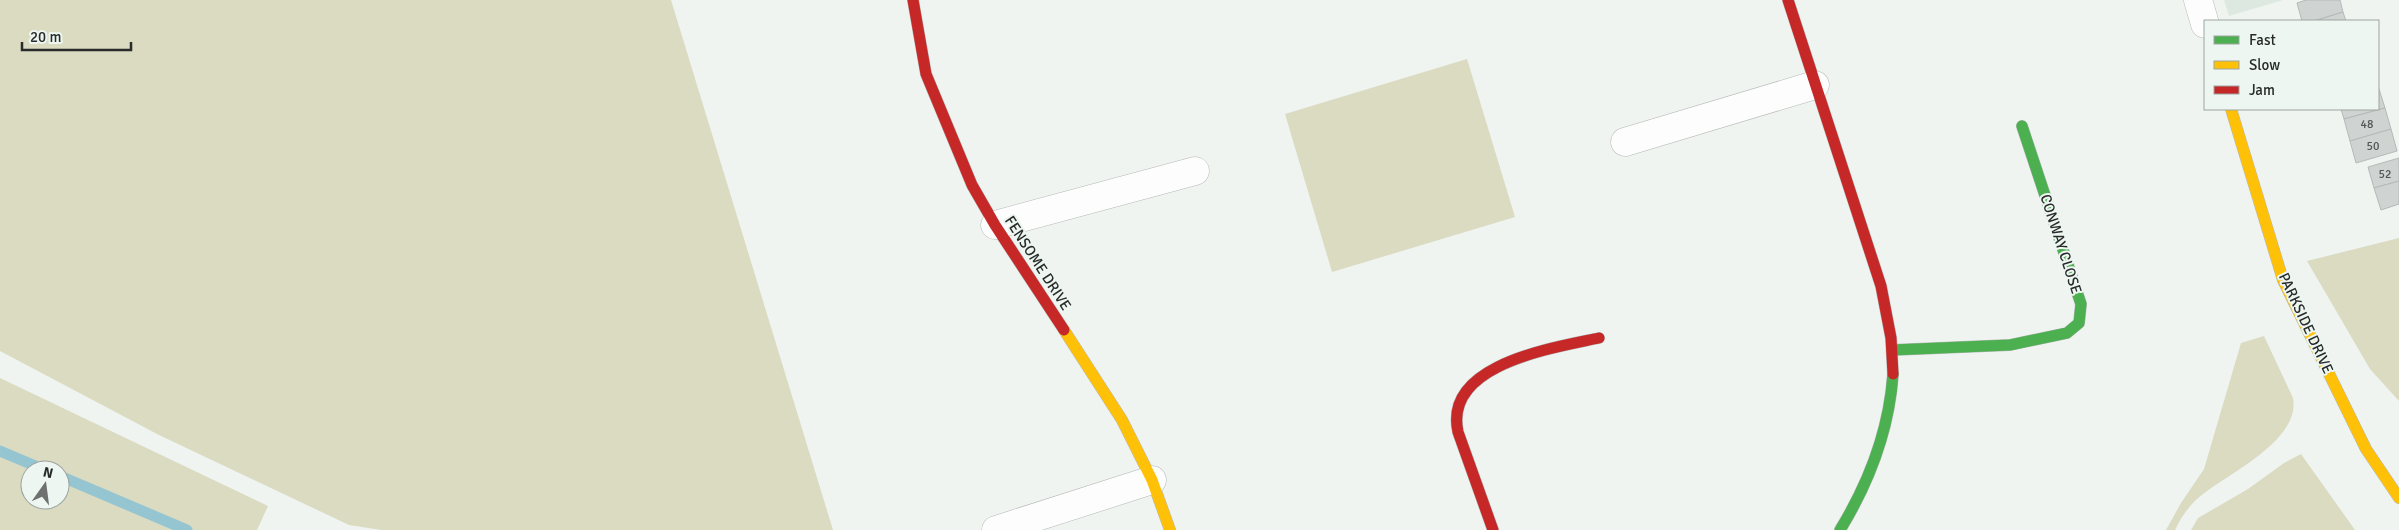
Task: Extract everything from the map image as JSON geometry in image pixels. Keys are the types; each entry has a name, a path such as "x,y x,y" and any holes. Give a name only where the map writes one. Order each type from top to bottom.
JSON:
{"street":[{"name":"FENSOME DRIVE","path":"913,0 926,74 972,186 994,225 1122,420 1152,480 1170,530"},
{"path":"1788,0 1850,185 1884,299 1892,350 1892,398 1880,451 1858,502 1840,530"},
{"path":"2198,0 2204,21"},
{"path":"1625,142 1815,85"},
{"name":"PARKSIDE DRIVE","path":"2231,110 2283,280 2366,449 2399,498"},
{"name":"CONWAY CLOSE","path":"1892,350 2010,345 2068,332 2079,323 2082,304 2022,126"},
{"path":"994,225 1195,171"},
{"path":"1493,530 1460,440 1456,423 1456,407 1473,383 1519,357 1599,338"},
{"path":"996,530 1152,480"}],"shaded area":[{"path":"2224,0 2283,0 2229,16"}],"green space":[{"path":"0,0 671,0 833,530 381,530 349,525 159,435 0,351"},
{"path":"1467,59 1515,217 1332,272 1285,114"},
{"path":"2399,238 2399,401 2370,369 2307,261"},
{"path":"2264,336 2293,398 2293,413 2286,427 2275,441 2261,453 2194,502 2175,530 2166,530 2181,503 2204,469 2241,343"},
{"path":"0,378 268,506 257,530 0,530"},
{"path":"2301,454 2355,530 2191,530 2198,518 2248,489 2284,463"}],"building":[{"path":"2306,0 2340,0 2343,12 2317,20 2302,20 2297,3"},
{"path":"2343,12 2346,20 2317,20"},
{"path":"2379,89 2385,108 2379,110"},
{"path":"2385,108 2391,129 2350,141 2344,119"},
{"path":"2341,110 2378,110 2344,119"},
{"path":"2391,129 2397,151 2356,163 2350,141"},
{"path":"2399,158 2399,181 2374,188 2368,167"},
{"path":"2399,181 2399,204 2381,210 2374,188"}],"waterway":[{"path":"0,451 21,460"},
{"path":"70,480 187,530"}],"traffic: fast":[{"path":"1892,350 2010,345 2067,333 2079,323 2081,304 2022,126"},
{"path":"1840,530 1851,512 1876,455 1887,416 1893,374"}],"traffic: slow":[{"path":"2231,110 2283,280 2366,449 2399,498"},
{"path":"1064,330 1122,420 1152,480 1170,530"}],"traffic: jam":[{"path":"913,0 926,74 972,185 995,225 1064,330"},
{"path":"1788,0 1881,286 1891,338 1893,374"},
{"path":"1493,530 1458,432 1458,409 1467,390 1484,375 1506,363 1555,347 1599,338"}]}
